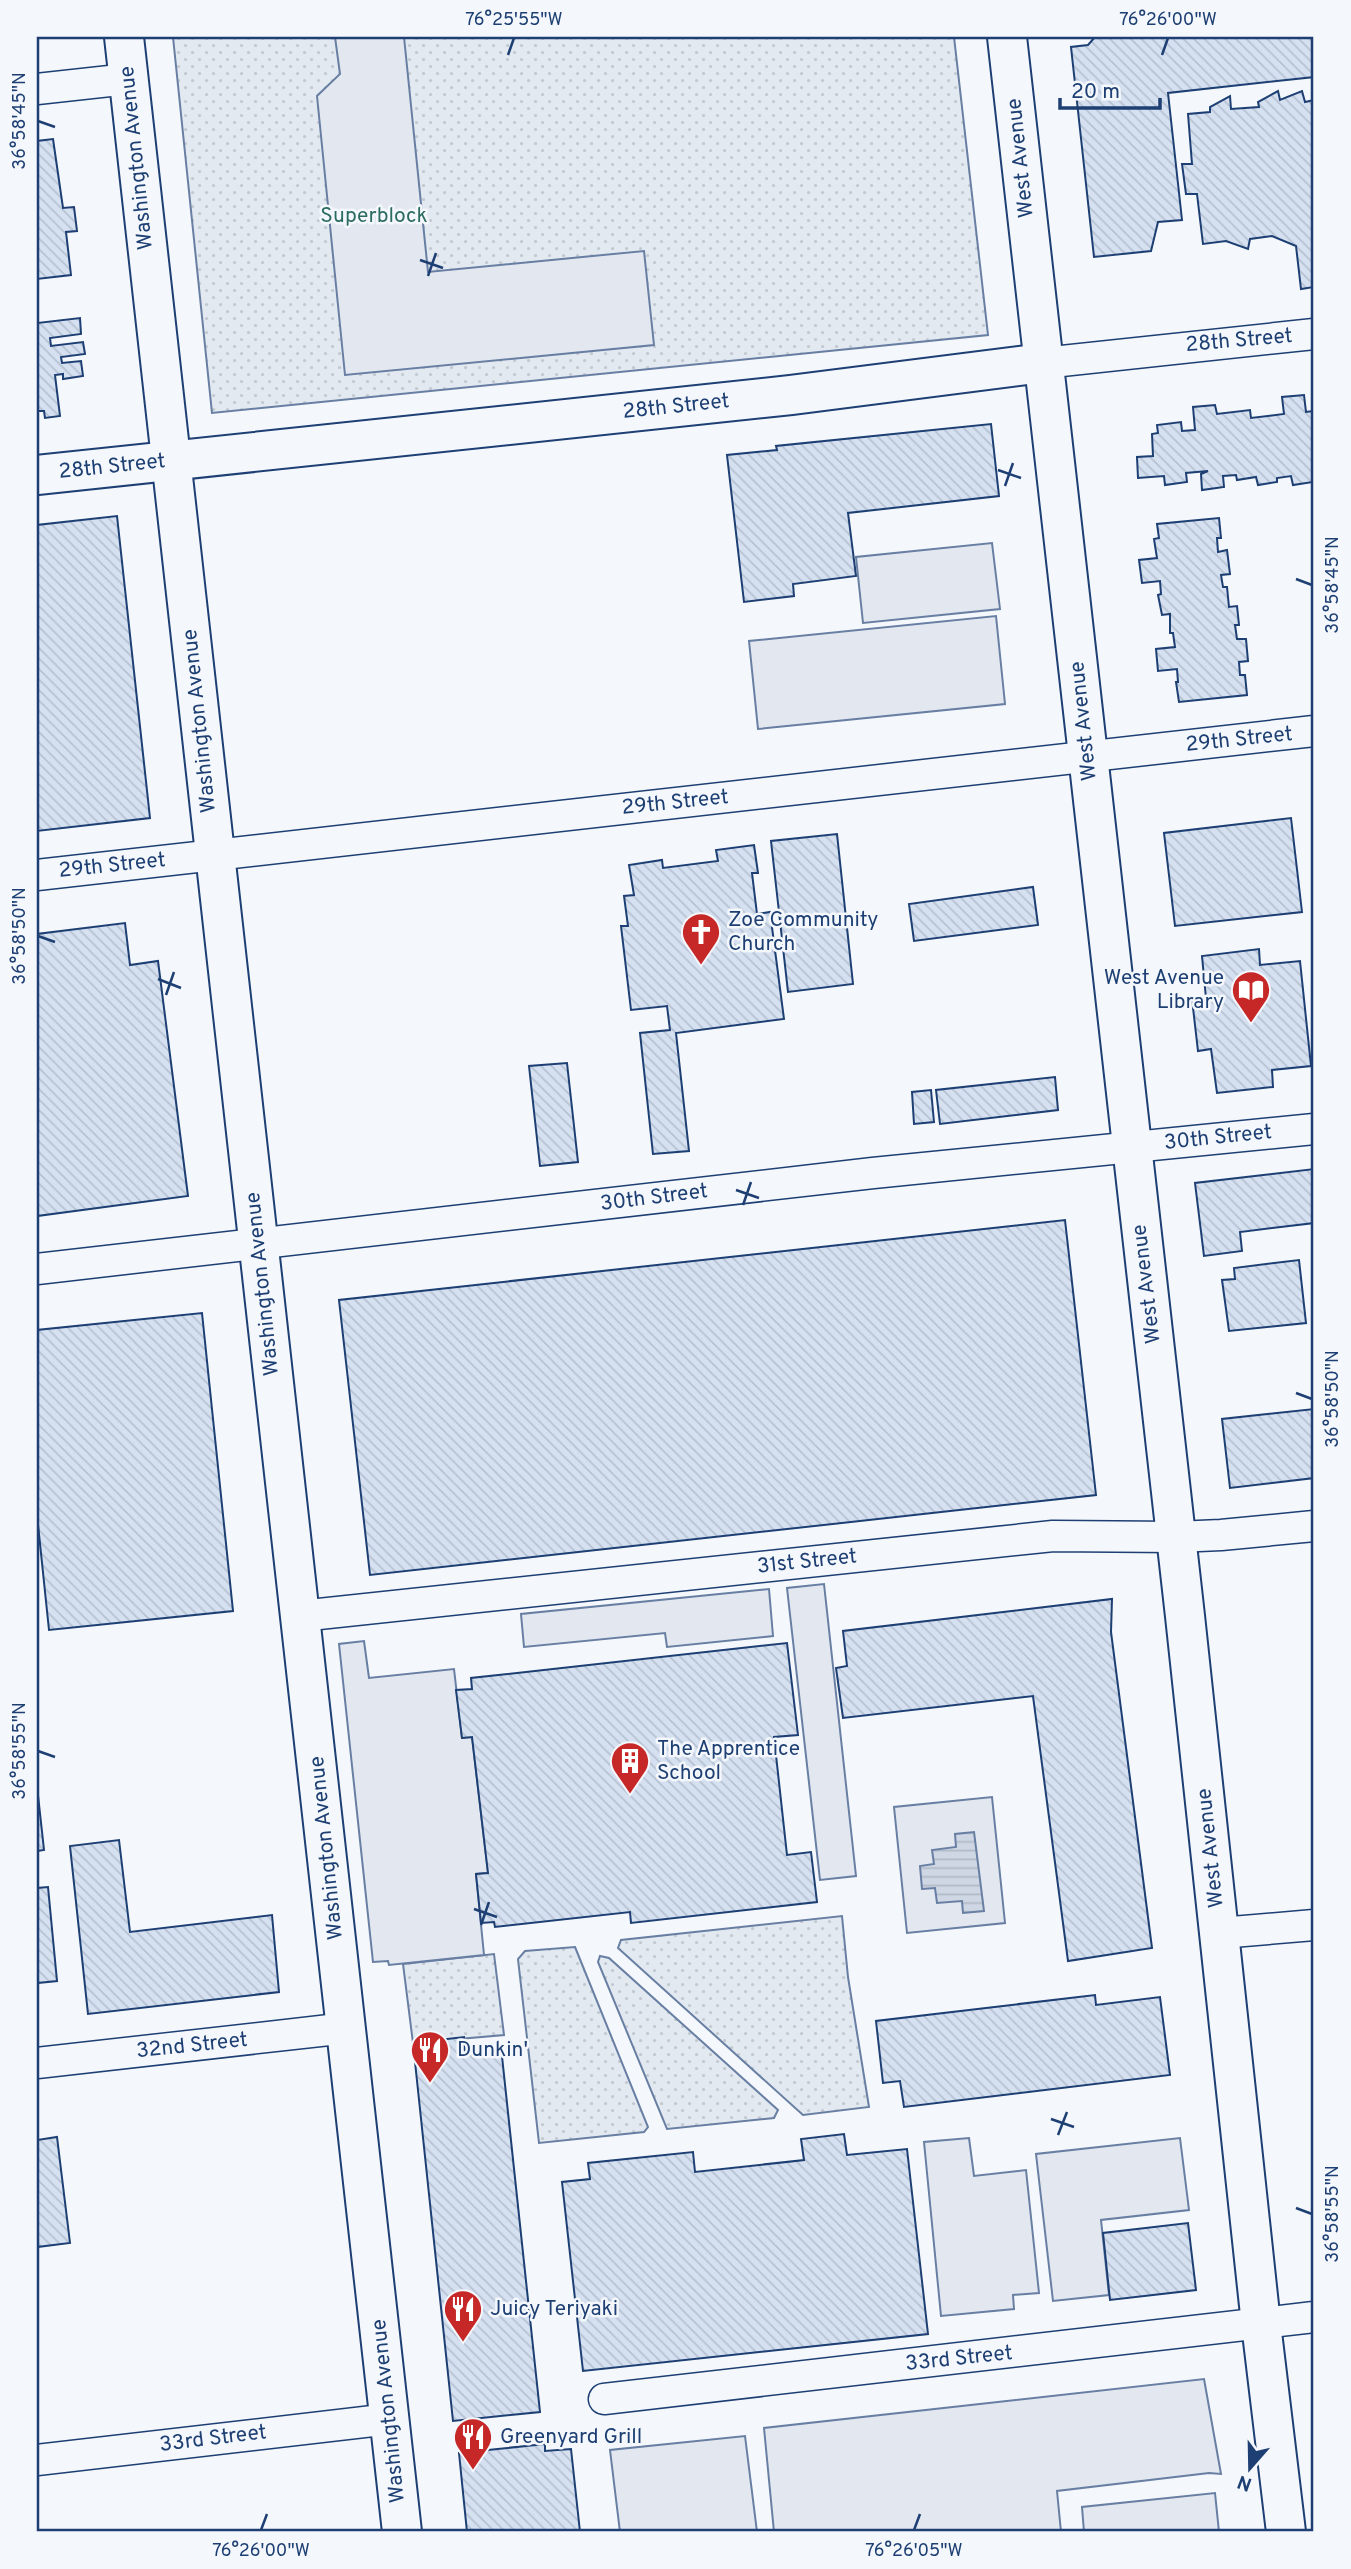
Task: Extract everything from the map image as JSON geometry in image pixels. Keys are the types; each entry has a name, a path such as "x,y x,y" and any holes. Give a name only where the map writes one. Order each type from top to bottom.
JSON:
{"street":[{"name":"Washington Avenue","path":"124,37 402,2532"},
{"name":"West Avenue","path":"1007,37 1286,2532"},
{"path":"37,89 128,79"},
{"name":"28th Street","path":"37,475 791,395 1043,363 1314,334"},
{"name":"29th Street","path":"37,875 1314,731"},
{"name":"30th Street","path":"37,1269 860,1174 1314,1129"},
{"name":"31st Street","path":"300,1616 1053,1536 1176,1537 1314,1526"},
{"path":"1220,1933 1314,1925"},
{"name":"32nd Street","path":"37,2063 347,2028"},
{"name":"33rd Street","path":"604,2399 1314,2317"},
{"name":"33rd Street","path":"37,2460 390,2419"}],"green space":[{"name":"Superblock","path":"173,37 954,37 988,335 212,413"},
{"path":"842,1916 848,1977 869,2107 803,2115 618,1948 621,1940"},
{"path":"575,1947 648,2127 644,2132 539,2143 518,1959 525,1951"},
{"path":"494,1954 504,2035 413,2043 403,1964"},
{"path":"600,1956 609,1958 778,2110 774,2118 667,2129 598,1962"}],"shaded area":[{"path":"335,37 404,37 428,272 644,251 654,345 345,375 317,96 340,74"},
{"path":"992,543 1000,609 863,623 856,557"},
{"path":"996,616 1005,704 758,729 749,641"},
{"path":"824,1584 856,1876 820,1880 787,1588"},
{"path":"769,1589 773,1636 667,1647 665,1633 524,1647 521,1614"},
{"path":"364,1641 369,1678 454,1669 462,1738 472,1737 488,1873 476,1874 484,1955 389,1965 388,1961 373,1962 339,1644"},
{"path":"992,1797 1005,1923 907,1933 894,1807"},
{"path":"974,1832 984,1911 963,1913 962,1901 937,1903 935,1888 922,1889 920,1866 934,1864 932,1850 956,1847 955,1834"},
{"path":"969,2138 974,2176 1026,2170 1039,2293 1013,2295 1014,2309 941,2316 924,2142"},
{"path":"1180,2138 1189,2210 1101,2220 1109,2295 1053,2301 1036,2154"},
{"path":"1204,2379 1221,2474 1209,2473 1057,2491 1061,2532 774,2532 764,2428"},
{"path":"745,2436 757,2532 620,2532 610,2450"},
{"path":"1215,2493 1219,2532 1084,2532 1082,2507"}],"building":[{"path":"1095,37 1314,37 1314,77 1168,93 1182,220 1158,222 1151,251 1094,257 1071,47 1088,45"},
{"path":"1278,91 1280,100 1302,91 1305,102 1314,100 1314,287 1301,289 1296,246 1272,236 1250,239 1248,249 1226,241 1203,244 1197,194 1186,194 1182,164 1192,164 1188,114 1210,112 1210,107 1230,96 1231,109 1259,107 1258,102"},
{"path":"53,139 63,208 74,207 77,231 66,232 71,275 37,279 37,141"},
{"path":"37,305 38,323 80,318 81,334 50,338 51,346 83,342 85,354 61,357 62,363 81,361 83,376 63,379 63,374 55,375 60,416 45,418 44,411 37,411"},
{"path":"1304,395 1306,412 1314,411 1313,482 1293,485 1291,476 1277,478 1277,482 1258,485 1256,477 1237,480 1236,475 1223,476 1224,487 1202,490 1201,474 1208,471 1186,473 1187,482 1165,485 1164,476 1138,478 1137,457 1153,456 1152,434 1158,433 1157,425 1181,422 1182,431 1195,430 1193,407 1215,405 1217,414 1250,410 1251,418 1284,414 1282,397"},
{"path":"991,424 999,496 848,513 856,576 793,584 794,596 744,602 727,455 777,450 776,446"},
{"path":"117,516 150,818 37,831 37,525"},
{"path":"1219,518 1221,538 1217,538 1218,552 1227,550 1230,574 1221,575 1223,587 1227,587 1229,607 1237,606 1237,639 1246,639 1248,661 1239,662 1240,675 1245,675 1247,695 1179,702 1177,669 1158,671 1156,649 1175,647 1173,633 1170,633 1170,614 1162,615 1158,595 1161,594 1160,581 1142,583 1139,560 1157,558 1154,539 1159,538 1157,524"},
{"path":"1291,818 1302,912 1175,926 1164,833"},
{"path":"837,834 853,984 788,992 771,841"},
{"name":"Zoe Community Church","path":"754,845 758,873 752,873 757,914 770,912 784,1019 676,1033 689,1151 653,1154 640,1033 670,1030 667,1006 631,1010 621,926 628,926 624,896 634,895 629,865 662,860 663,868 718,861 716,850"},
{"path":"1033,887 1038,925 914,941 909,904"},
{"path":"125,923 130,965 158,961 188,1196 37,1216 37,934"},
{"name":"West Avenue Library","path":"1259,949 1260,965 1300,961 1311,1066 1272,1070 1273,1087 1217,1093 1211,1049 1198,1051 1192,999 1206,998 1202,956"},
{"path":"567,1063 578,1162 540,1166 529,1066"},
{"path":"1055,1077 1058,1110 940,1124 936,1090"},
{"path":"931,1090 934,1122 914,1124 912,1092"},
{"path":"1314,1169 1314,1223 1240,1232 1242,1251 1204,1256 1195,1183"},
{"path":"1065,1220 1096,1495 370,1575 339,1300"},
{"path":"1299,1260 1306,1323 1229,1331 1222,1280 1235,1279 1234,1268"},
{"path":"202,1313 233,1611 49,1630 37,1515 37,1330"},
{"path":"1314,1409 1314,1478 1230,1488 1222,1419"},
{"path":"1112,1599 1111,1632 1152,1948 1068,1961 1033,1696 843,1718 836,1668 847,1666 843,1631"},
{"name":"The Apprentice School","path":"787,1643 798,1735 774,1737 787,1855 811,1852 817,1902 631,1923 630,1912 495,1927 494,1922 481,1923 476,1874 488,1873 472,1737 462,1738 456,1690 472,1689 471,1678"},
{"path":"37,1786 44,1850 37,1851"},
{"path":"119,1840 130,1932 272,1915 279,1992 88,2014 70,1846"},
{"path":"48,1887 57,1981 38,1983 37,1987 37,1888"},
{"path":"1095,1995 1096,2005 1160,1997 1170,2075 904,2107 900,2081 883,2083 876,2021"},
{"path":"464,2037 465,2051 501,2047 540,2412 453,2421 413,2043"},
{"path":"844,2134 847,2155 907,2149 928,2334 583,2371 562,2182 590,2179 588,2163 693,2152 695,2172 804,2160 801,2139"},
{"path":"57,2137 70,2243 37,2247 37,2140"},
{"path":"1188,2223 1196,2290 1110,2300 1103,2233"},
{"path":"545,2444 545,2451 571,2449 580,2532 467,2532 459,2453"}],"place":[{"name":"Zoe Community Church","path":"701,966"},
{"name":"West Avenue Library","path":"1251,1024"},
{"name":"The Apprentice School","path":"630,1795"},
{"name":"Dunkin'","path":"430,2084"},
{"name":"Juicy Teriyaki","path":"463,2343"},
{"name":"Greenyard Grill","path":"473,2471"}]}
